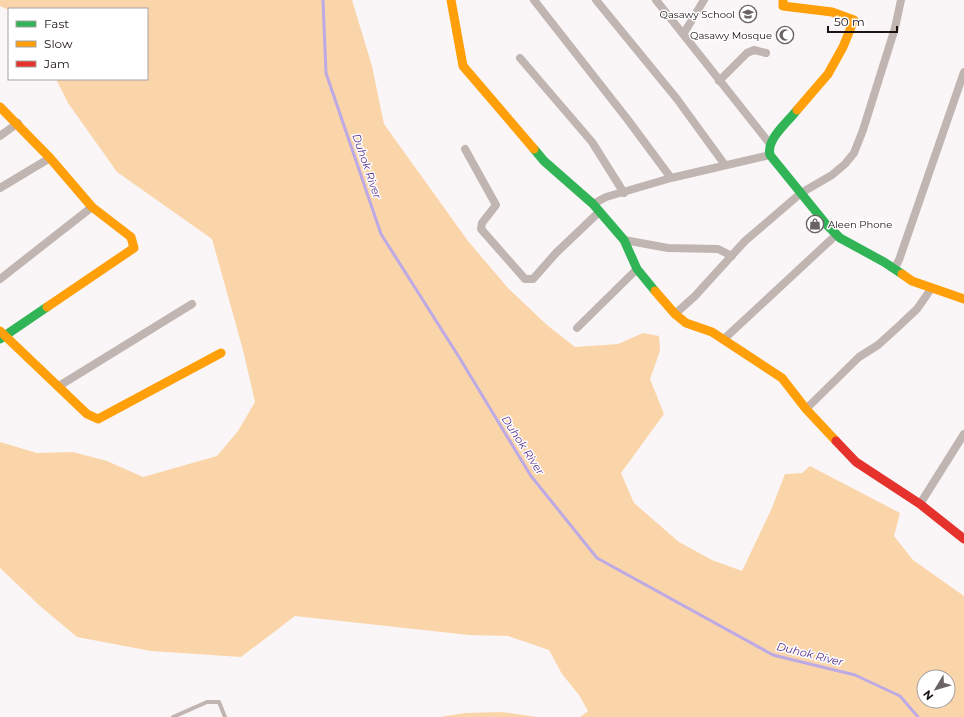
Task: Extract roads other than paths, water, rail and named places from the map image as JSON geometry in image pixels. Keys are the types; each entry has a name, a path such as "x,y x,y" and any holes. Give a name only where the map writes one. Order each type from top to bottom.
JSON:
{"street":[{"path":"452,0 463,66 544,161 596,208 624,240 638,269 675,314 686,323 724,339 782,378 806,409 856,462 920,504 964,539"},
{"path":"534,0 628,120 671,178"},
{"path":"596,0 677,99 725,165"},
{"path":"656,0 684,33 719,81 770,144"},
{"path":"684,33 704,0"},
{"path":"783,0 783,6 832,12 854,20 843,48 828,74 800,104 770,144 770,155 836,235 912,281 931,289 964,299"},
{"path":"675,314 695,296 745,241 801,194 832,175 845,164 854,153 891,43 901,0"},
{"path":"719,81 747,53 754,50 766,53"},
{"path":"520,58 592,142 624,193"},
{"path":"894,269 899,260 962,88 964,72"},
{"path":"0,107 18,123 92,207 131,237 134,243 134,248 2,335 59,386 87,414 98,418 221,353"},
{"path":"0,136 18,123"},
{"path":"465,149 496,205 482,223 481,229 525,279 533,279 606,197 624,193 671,178 770,155"},
{"path":"0,188 50,158"},
{"path":"0,279 92,207"},
{"path":"724,339 836,235"},
{"path":"624,240 668,248 718,249 732,256"},
{"path":"578,328 638,269"},
{"path":"806,409 859,357 878,345 917,309 931,289"},
{"path":"59,386 192,304"},
{"path":"920,504 961,445 964,434"}],"lane":[{"path":"173,717 207,702 219,702 225,717"}],"waterway":[{"name":"Duhok River","path":"323,0 326,73 381,234 459,357 531,476 597,558 773,655 855,675 900,696 918,717"}],"place":[{"name":"Qasawy School","path":"748,14"},
{"name":"Qasawy Mosque","path":"785,35"},
{"name":"Aleen Phone","path":"815,224"}]}
